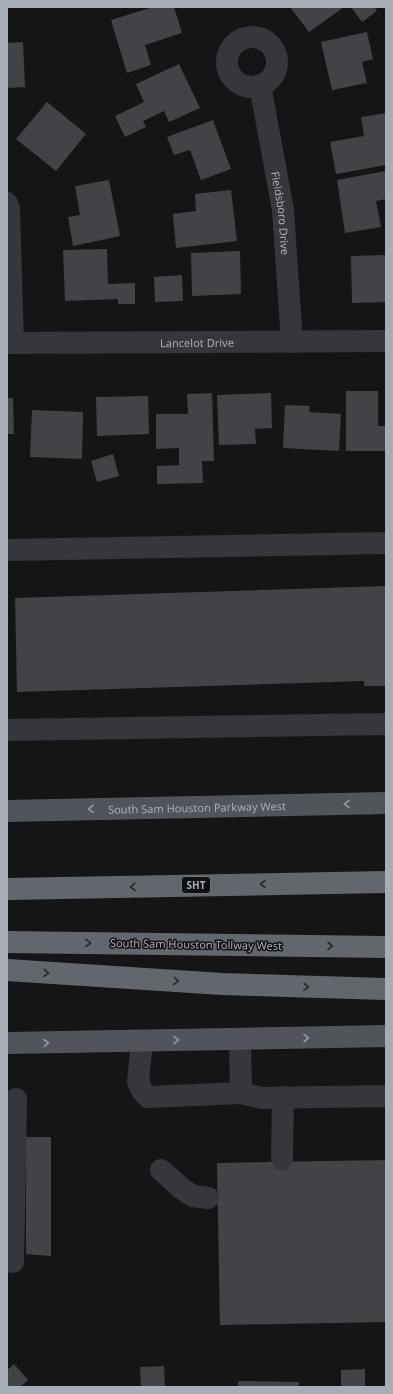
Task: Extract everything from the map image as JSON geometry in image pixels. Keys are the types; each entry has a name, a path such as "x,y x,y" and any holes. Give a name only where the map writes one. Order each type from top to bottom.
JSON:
{"highway":[{"path":"288,884 386,875"},
{"name":"SHT","path":"7,889 386,882"},
{"name":"South Sam Houston Tollway West","path":"7,942 386,947"},
{"path":"7,970 222,984 386,989"}],"main road":[{"name":"South Sam Houston Parkway West","path":"7,811 386,803"},
{"path":"7,1043 386,1036"}],"street":[{"name":"Fieldsboro Drive","path":"260,85 283,210 292,342"},
{"path":"7,203 9,208 10,343"},
{"name":"Lancelot Drive","path":"10,343 386,341"},
{"path":"7,550 386,543"},
{"path":"7,730 386,724"},
{"path":"240,1039 241,1093"},
{"path":"142,1041 138,1082 143,1092 148,1097 241,1093 262,1098 386,1096"},
{"path":"282,1159 283,1097"},
{"path":"13,1262 16,1099"},
{"path":"161,1170 181,1188 193,1196 208,1198"}],"building":[{"path":"153,7 174,7 182,33 145,45 151,65 127,73 111,20"},
{"path":"290,7 344,7 309,32"},
{"path":"351,7 374,7 377,11 362,22"},
{"path":"367,32 373,59 362,62 367,83 332,90 321,42"},
{"path":"23,42 25,87 7,88 7,43"},
{"path":"179,64 200,108 169,122 164,111 143,121 146,127 125,137 115,116 144,102 136,84"},
{"path":"47,102 86,134 56,171 16,139"},
{"path":"386,113 386,165 336,174 330,142 364,136 361,117"},
{"path":"213,120 231,169 201,180 190,150 174,155 167,137"},
{"path":"386,171 386,199 376,201 381,227 345,233 337,180"},
{"path":"109,180 120,236 73,246 68,217 80,215 75,186"},
{"path":"231,190 237,241 176,248 173,214 196,211 195,194"},
{"path":"107,249 108,284 135,283 135,304 118,304 118,299 65,301 63,250"},
{"path":"240,251 241,294 192,296 191,253"},
{"path":"386,255 386,302 352,303 351,256"},
{"path":"182,275 183,301 155,302 154,277"},
{"path":"346,391 378,391 378,426 386,426 386,451 346,451"},
{"path":"212,393 214,461 202,461 203,483 157,484 157,466 179,465 179,448 156,449 156,414 188,414 187,394"},
{"path":"271,393 272,428 255,429 256,444 219,445 217,395"},
{"path":"148,396 149,434 97,436 96,397"},
{"path":"7,398 13,398 14,434 7,434"},
{"path":"285,405 310,406 309,412 341,414 339,451 283,448"},
{"path":"32,410 83,412 82,459 30,457"},
{"path":"113,454 119,476 97,482 91,461"},
{"path":"386,586 386,686 364,686 364,681 17,692 15,598"},
{"path":"26,1137 51,1137 51,1256 26,1254"},
{"path":"386,1160 386,1322 220,1325 217,1163"},
{"path":"14,1364 28,1380 20,1387 7,1387 7,1370"},
{"path":"164,1366 165,1387 141,1387 140,1367"},
{"path":"365,1369 365,1387 341,1387 341,1370"},
{"path":"238,1381 299,1382 299,1387 238,1387"}]}
